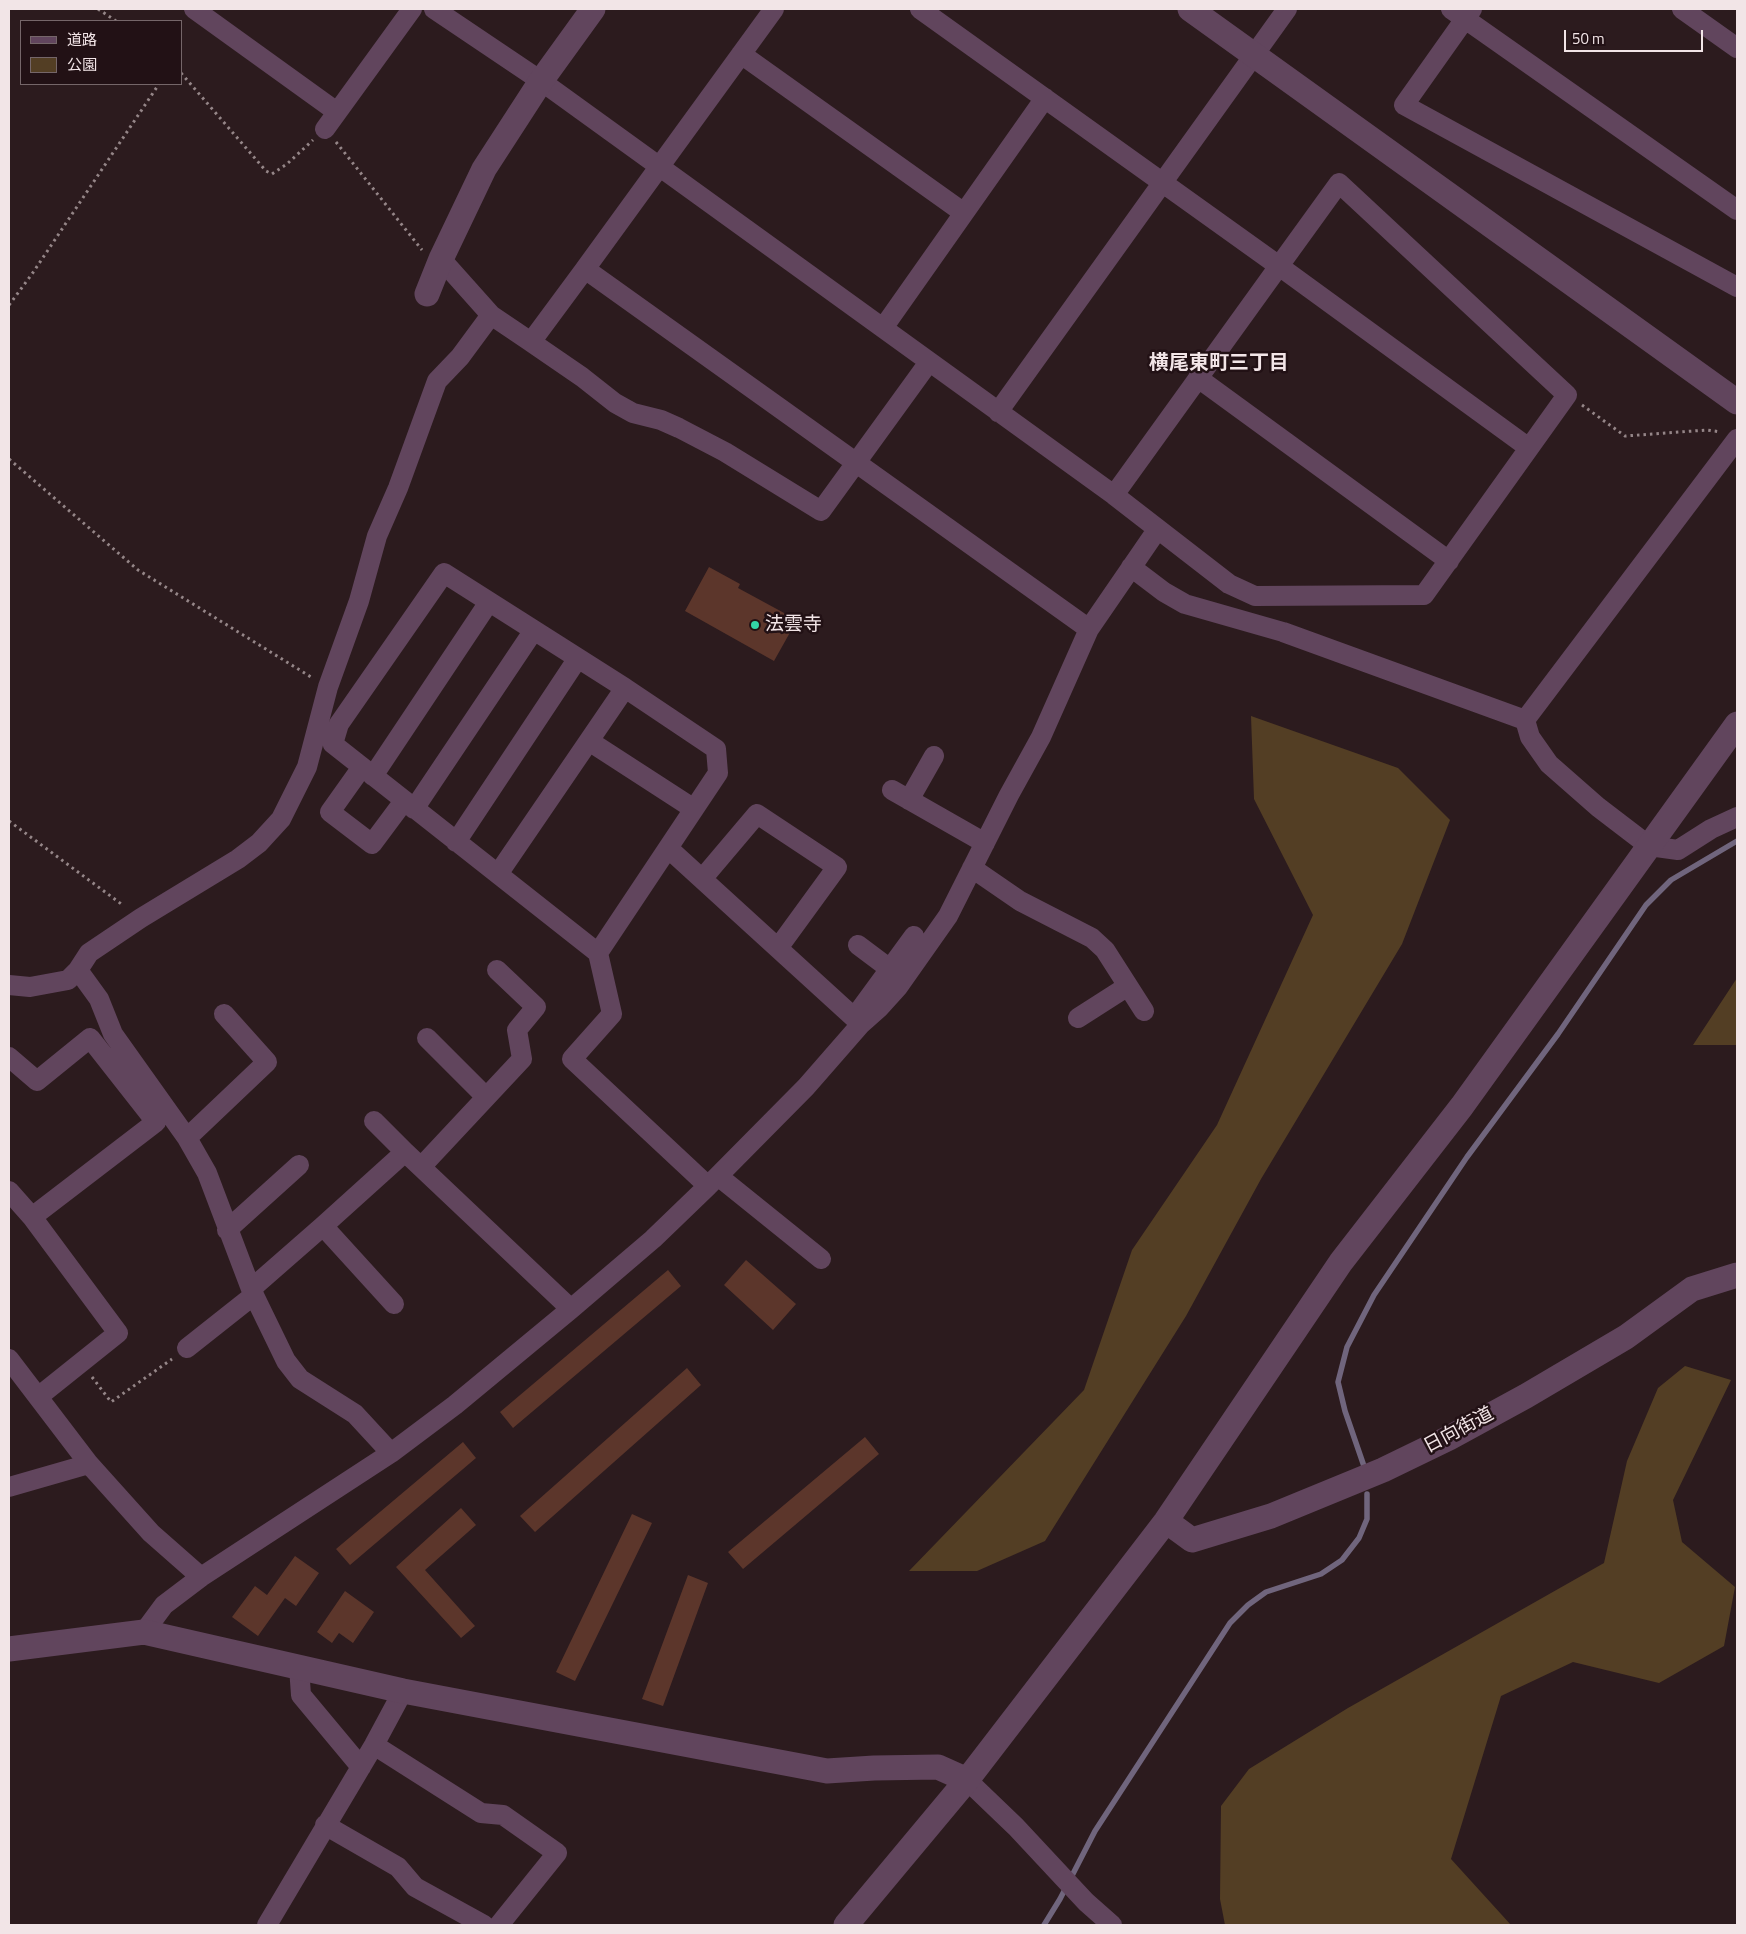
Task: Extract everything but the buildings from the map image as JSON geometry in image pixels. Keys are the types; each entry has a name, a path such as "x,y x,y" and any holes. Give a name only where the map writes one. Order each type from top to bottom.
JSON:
{"street":[{"path":"194,9 337,112"},
{"path":"325,129 412,9"},
{"path":"434,9 541,81 1114,495 1229,584 1255,596 1424,595 1567,395 1339,183 1114,495"},
{"path":"427,294 441,258 484,169 541,81 593,9"},
{"path":"531,342 774,9"},
{"path":"920,9 942,15 1046,98 1529,448"},
{"path":"1190,9 1737,402"},
{"path":"998,412 1288,9"},
{"path":"1682,9 1737,48"},
{"path":"1737,210 1463,12 1404,105 1737,287"},
{"path":"741,54 964,213"},
{"path":"883,328 1046,98"},
{"path":"441,258 492,316 582,377 615,402 633,412 679,428 725,452 821,511 928,362"},
{"path":"585,270 1089,629"},
{"path":"9,986 30,987 68,980 78,970 89,953 141,918 238,859 258,843 281,819 307,767 328,688 359,601 377,536 398,488 437,381 460,357 492,316"},
{"path":"1198,378 1449,561"},
{"path":"1525,720 1737,439"},
{"path":"857,1021 879,1008 898,986 943,924 1009,795 1042,737 1089,629 1157,530"},
{"path":"1131,567 1164,592 1185,604 1283,632 1525,720"},
{"path":"598,953 718,773 716,749 625,688 444,573 339,724 333,744 598,953 612,1014 572,1059 713,1181 821,1260"},
{"path":"489,602 367,772 330,812 372,844 409,805 534,630"},
{"path":"456,842 578,658"},
{"path":"498,874 625,688"},
{"path":"1525,720 1530,737 1549,764 1598,807 1649,846 1678,850 1711,829 1737,817"},
{"path":"846,1925 967,1780 1166,1521 1341,1262 1462,1106 1737,724"},
{"path":"589,741 694,809"},
{"path":"934,756 901,795 985,844"},
{"path":"702,879 757,814 837,867 778,948"},
{"path":"668,848 857,1021"},
{"path":"972,868 1020,901 1092,938 1105,950 1144,1011"},
{"path":"144,1632 164,1605 201,1578 391,1453 455,1406 653,1239 806,1087 857,1021 890,969 914,936"},
{"path":"858,945 890,969"},
{"path":"78,970 99,999 113,1034 187,1138 207,1173 252,1292 286,1361 300,1379 355,1414 391,1453"},
{"path":"421,1168 522,1059 517,1030 536,1007 498,970"},
{"path":"1078,1018 1128,986"},
{"path":"187,1138 267,1062 224,1014"},
{"path":"9,1057 37,1081 90,1038 156,1122 32,1218"},
{"path":"427,1038 486,1097"},
{"path":"374,1120 404,1152 571,1309"},
{"path":"187,1348 252,1292 404,1152"},
{"path":"227,1230 299,1165"},
{"path":"9,1191 32,1218 118,1333 38,1397"},
{"path":"323,1226 394,1304"},
{"name":"日向街道","path":"1166,1521 1192,1540 1271,1516 1383,1470 1449,1438 1626,1338 1692,1289 1737,1274"},
{"path":"9,1359 89,1464 151,1533 201,1578"},
{"path":"9,1487 89,1464"},
{"path":"9,1649 144,1632 403,1691 827,1771 938,1767 967,1780 1016,1827 1086,1902 1112,1925"},
{"path":"299,1667 301,1695 361,1767"},
{"path":"267,1925 374,1745 403,1691"},
{"path":"374,1745 481,1813 503,1815 558,1854 499,1925"},
{"path":"325,1825 398,1867 416,1887 484,1925"}],"path":[{"path":"98,9 114,20"},
{"path":"182,74 266,171 272,174 287,164 325,129 422,250 441,258"},
{"path":"9,305 158,85"},
{"path":"1567,395 1626,436 1707,430"},
{"path":"9,459 138,570 328,688"},
{"path":"9,821 141,918"},
{"path":"81,1362 112,1402 187,1348"}],"green space":[{"path":"1251,716 1398,768 1450,820 1402,944 1261,1179 1186,1316 1045,1541 977,1571 909,1571 1084,1390 1132,1250 1217,1125 1313,915 1254,799"},
{"path":"1737,978 1737,1045 1693,1045"},
{"path":"1685,1366 1731,1380 1673,1500 1682,1542 1735,1587 1724,1646 1659,1683 1573,1662 1501,1696 1451,1859 1511,1925 1225,1925 1220,1899 1221,1806 1249,1769 1348,1708 1604,1563 1627,1461 1658,1388"}],"waterway":[{"path":"1366,1472 1345,1411 1338,1382 1347,1347 1374,1295 1467,1157 1558,1034 1646,905 1671,880 1737,841"},
{"path":"1044,1925 1060,1899 1095,1831 1230,1623 1248,1605 1266,1592 1321,1574 1342,1560 1359,1538 1367,1519 1367,1494"}],"place":[{"name":"法雲寺","path":"755,625"}],"district":[{"name":"横尾東町三丁目","path":"1219,364"}]}
